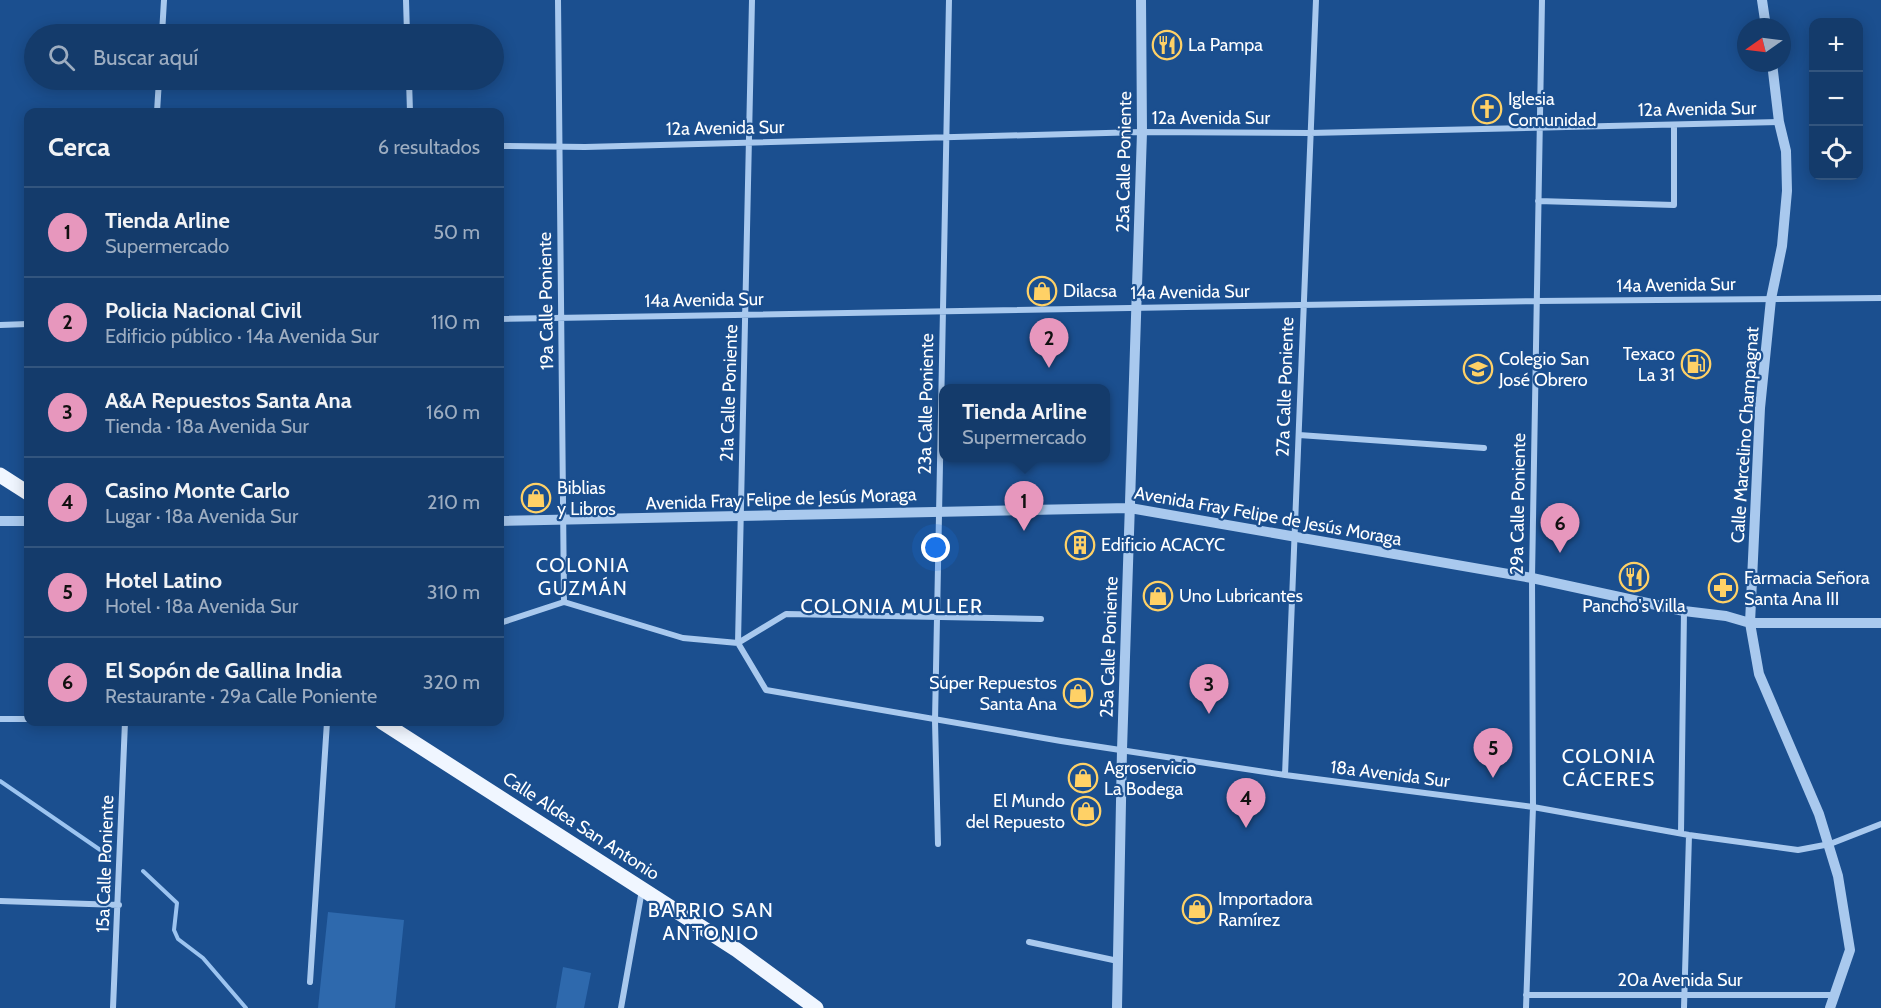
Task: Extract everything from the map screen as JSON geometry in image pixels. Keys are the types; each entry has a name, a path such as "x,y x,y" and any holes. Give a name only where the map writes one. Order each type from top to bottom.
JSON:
{"main road":[{"path":"0,475 24,490"},
{"name":"Calle Aldea San Antonio","path":"388,726 737,950 816,1008"}],"street":[{"path":"163,24 164,0"},
{"path":"406,0 407,24"},
{"name":"19a Calle Poniente","path":"558,0 564,602"},
{"name":"21a Calle Poniente","path":"738,643 752,0"},
{"name":"23a Calle Poniente","path":"942,384 949,0"},
{"name":"25a Calle Poniente","path":"1117,1008 1122,750 1142,132 1141,0"},
{"name":"27a Calle Poniente","path":"1285,775 1316,0"},
{"name":"29a Calle Poniente","path":"1526,1008 1533,807 1532,578 1542,0"},
{"path":"1762,0 1765,18"},
{"name":"Calle Marcelino Champagnat","path":"1773,72 1779,122 1786,151 1787,191 1782,246 1771,299 1760,408 1750,623 1759,674 1789,747 1803,773 1830,844 1850,950 1830,1008"},
{"path":"157,108 158,90"},
{"path":"409,90 410,108"},
{"name":"12a Avenida Sur","path":"504,146 749,143 1142,132 1310,133 1779,122"},
{"path":"1538,201 1674,205 1674,125"},
{"name":"14a Avenida Sur","path":"504,319 1536,301 1881,298"},
{"path":"0,325 24,324"},
{"path":"1299,435 1484,448"},
{"name":"23a Calle Poniente","path":"938,844 935,721 940,462"},
{"name":"Avenida Fray Felipe de Jesús Moraga","path":"504,521 1130,508 1532,578 1684,611 1726,616 1750,623 1881,623"},
{"path":"0,521 24,521"},
{"path":"504,622 564,602 683,638 738,643 786,614 1041,619"},
{"path":"1681,833 1684,611"},
{"name":"18a Avenida Sur","path":"738,643 766,690 935,721 1285,775 1533,807 1689,835 1798,850 1830,844 1881,824"},
{"path":"0,719 24,719"},
{"name":"15a Calle Poniente","path":"113,1008 125,726"},
{"path":"310,982 327,726"},
{"path":"1684,1008 1689,835"},
{"path":"621,1008 642,889"},
{"path":"0,901 119,905"},
{"path":"1029,942 1118,961"},
{"name":"20a Avenida Sur","path":"1526,995 1834,994"}],"shaded area":[{"path":"328,912 404,920 395,1008 318,1008"},
{"path":"563,967 591,973 584,1008 556,1008"}],"waterway":[{"path":"0,781 109,856"},
{"path":"143,871 177,903 174,930 178,939 203,958 246,1008"}],"place":[{"name":"La Pampa","path":"1167,45"},
{"name":"Iglesia Comunidad","path":"1487,109"},
{"name":"Dilacsa","path":"1042,291"},
{"name":"Texaco La 31","path":"1696,364"},
{"name":"Policia Nacional Civil","path":"1049,368"},
{"name":"Colegio San José Obrero","path":"1478,369"},
{"name":"Biblias y Libros","path":"536,498"},
{"name":"Tienda Arline","path":"1024,531"},
{"name":"Edificio ACACYC","path":"1080,545"},
{"name":"El Sopón de Gallina India","path":"1560,553"},
{"name":"Pancho's Villa","path":"1634,577"},
{"name":"Farmacia Señora Santa Ana III","path":"1723,588"},
{"name":"Uno Lubricantes","path":"1158,596"},
{"name":"Súper Repuestos Santa Ana","path":"1078,693"},
{"name":"A&A Repuestos Santa Ana","path":"1209,714"},
{"name":"Agroservicio La Bodega","path":"1083,778"},
{"name":"Hotel Latino","path":"1493,778"},
{"name":"El Mundo del Repuesto","path":"1086,811"},
{"name":"Casino Monte Carlo","path":"1246,828"},
{"name":"Importadora Ramírez","path":"1197,909"}],"district":[{"name":"COLONIA GUZMÁN","path":"583,576"},
{"name":"COLONIA MULLER","path":"892,606"},
{"name":"COLONIA CÁCERES","path":"1609,768"},
{"name":"BARRIO SAN ANTONIO","path":"711,922"}]}
